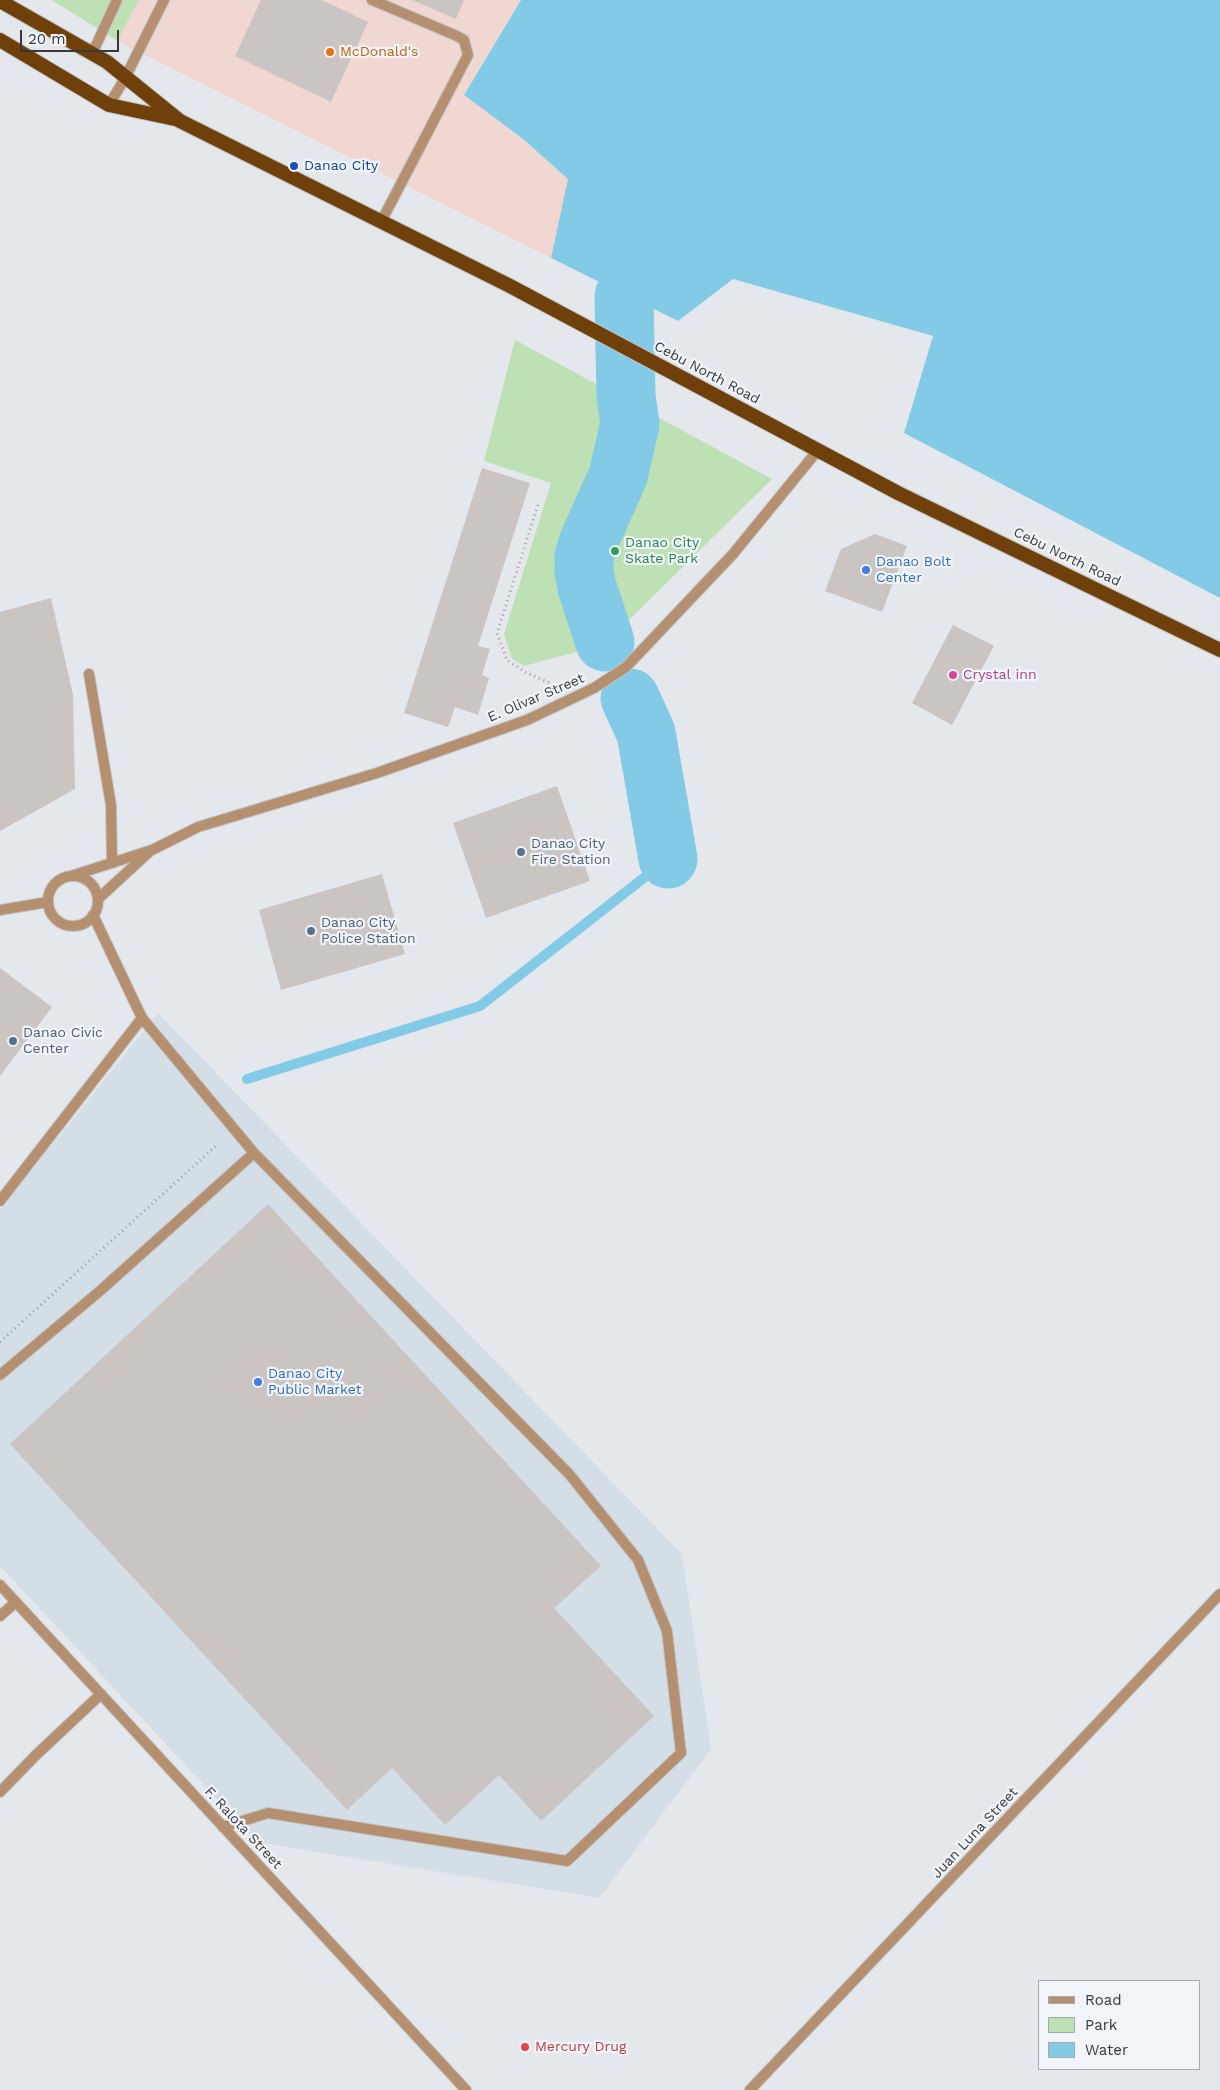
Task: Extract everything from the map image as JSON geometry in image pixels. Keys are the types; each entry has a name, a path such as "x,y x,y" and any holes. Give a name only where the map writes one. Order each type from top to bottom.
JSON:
{"highway":[{"name":"Cebu North Road","path":"0,1 107,62 180,120 510,286 898,493 1220,650"},
{"name":"Cebu North Road","path":"0,40 109,105 180,120"}],"street":[{"path":"92,54 117,0"},
{"path":"109,105 125,78 164,0"},
{"path":"372,0 458,36 464,40 468,55 381,222"},
{"name":"E. Olivar Street","path":"71,876 152,850 198,827 377,773 527,720 594,688 626,667 733,554 818,450"},
{"path":"89,674 111,805 112,863"},
{"name":"E. Olivar Street","path":"98,899 152,850"},
{"path":"71,876 88,880 96,890 98,899 93,915 80,925 66,925 55,918 48,902 52,888 58,881 71,876"},
{"path":"0,910 48,902"},
{"path":"93,915 142,1018 254,1153 570,1475 638,1560 668,1631 681,1754 567,1861 268,1813 223,1826"},
{"path":"0,1201 142,1018"},
{"path":"0,1375 101,1290 254,1153"},
{"name":"F. Ralota Street","path":"0,1585 466,2090"},
{"name":"Juan Luna Street","path":"750,2090 1220,1594"},
{"path":"0,1616 16,1602"},
{"path":"0,1792 101,1694"}],"path":[{"path":"538,505 497,633 507,660 525,672 578,694"},
{"path":"0,1342 234,1128"}],"shaded area":[{"path":"139,0 521,0 464,95 523,139 569,179 551,258 117,41"},
{"name":"Danao City Public Market","path":"158,1013 682,1554 711,1749 599,1898 257,1842 0,1566 0,1210"}],"green space":[{"path":"52,0 139,0 117,41"},
{"name":"Danao City Skate Park","path":"515,340 772,479 630,619 587,649 524,666 512,659 504,634 551,483 484,461"}],"water":[{"path":"521,0 1220,0 1220,598 904,433 933,336 733,279 678,321 551,258 568,179 523,139 464,95"}],"building":[{"path":"261,0 322,0 368,22 331,102 235,56"},
{"path":"412,0 464,0 456,19"},
{"path":"482,468 530,483 478,646 490,649 482,675 489,678 478,715 455,707 448,727 404,713"},
{"name":"Danao Bolt Center","path":"875,534 907,546 882,612 825,591 841,549"},
{"path":"51,598 73,695 75,789 0,831 0,612"},
{"name":"Crystal inn","path":"953,625 994,646 952,725 912,703"},
{"name":"Danao City Fire Station","path":"557,786 590,881 486,918 453,823"},
{"path":"382,874 405,954 281,990 259,910"},
{"name":"Danao Civic Center","path":"0,968 52,1007 0,1076"},
{"path":"268,1204 601,1566 554,1608 654,1716 541,1821 499,1775 445,1825 392,1768 347,1810 10,1444"}],"waterway":[{"path":"605,642 587,587 584,557 588,543 618,476 630,424 626,396 624,296"},
{"path":"630,698 646,733 668,859"},
{"path":"247,1079 480,1006 668,859"}],"place":[{"name":"McDonald's","path":"330,52"},
{"name":"Danao City","path":"294,166"},
{"name":"Danao City Skate Park","path":"615,551"},
{"name":"Danao Bolt Center","path":"866,570"},
{"name":"Crystal inn","path":"953,675"},
{"name":"Danao City Fire Station","path":"521,852"},
{"name":"Danao City Police Station","path":"311,931"},
{"name":"Danao Civic Center","path":"13,1041"},
{"name":"Danao City Public Market","path":"258,1382"},
{"name":"Mercury Drug","path":"525,2047"}]}
